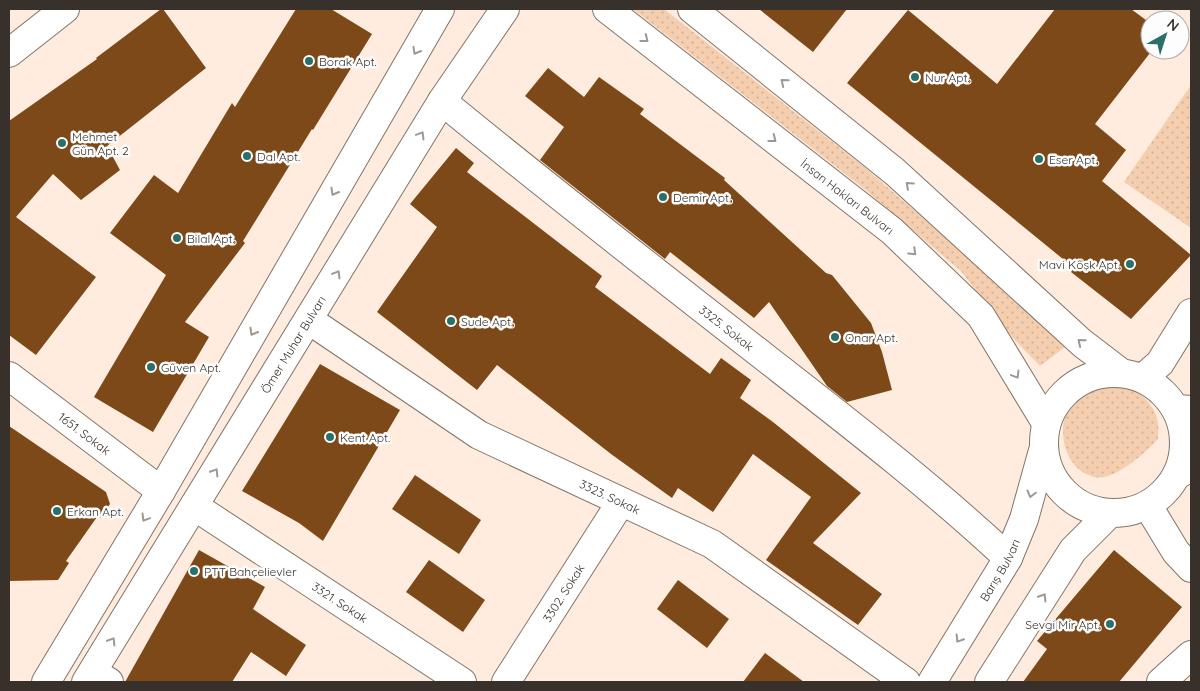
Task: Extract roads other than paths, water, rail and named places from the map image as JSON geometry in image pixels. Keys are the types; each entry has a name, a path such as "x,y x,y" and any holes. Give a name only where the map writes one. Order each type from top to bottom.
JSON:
{"main road":[{"path":"9,53 65,9"},
{"path":"46,682 161,491 440,9"},
{"name":"Ömer Muhar Bulvarı","path":"96,679 194,506 442,101 505,9"},
{"name":"İnsan Hakları Bulvarı","path":"607,9 892,231 981,316 1045,435"},
{"path":"692,9 895,172 1082,343 1131,375 1162,390 1184,409 1185,471 1166,492 1148,506 1129,512 1110,513 1090,510 1072,500 1058,485 1048,467 1045,435 1056,401 1074,384 1096,374 1131,375 1160,363 1191,313"},
{"name":"3325. Sokak","path":"442,101 512,159 854,427 1008,558"},
{"name":"3323. Sokak","path":"309,320 480,435 712,544 906,682"},
{"name":"1651. Sokak","path":"9,376 161,491"},
{"name":"Barış Bulvarı","path":"932,682 1008,558 1024,519 1045,435"},
{"name":"3302. Sokak","path":"506,682 620,502"},
{"name":"3321. Sokak","path":"194,506 462,682"},
{"path":"1148,506 1176,552 1191,568"},
{"path":"989,682 1073,550 1110,513"},
{"path":"1161,682 1191,654"}],"place":[{"name":"Borak Apt.","path":"309,61"},
{"name":"Nur Apt.","path":"915,77"},
{"name":"Mehmet Gün Apt. 2","path":"62,143"},
{"name":"Dal Apt.","path":"247,156"},
{"name":"Eser Apt.","path":"1039,159"},
{"name":"Demir Apt.","path":"663,197"},
{"name":"Bilal Apt.","path":"177,238"},
{"name":"Mavi Köşk Apt.","path":"1130,264"},
{"name":"Sude Apt.","path":"451,321"},
{"name":"Onar Apt.","path":"835,337"},
{"name":"Güven Apt.","path":"151,367"},
{"name":"Kent Apt.","path":"330,437"},
{"name":"Erkan Apt.","path":"57,511"},
{"name":"PTT Bahçelievler","path":"194,571"},
{"name":"Sevgi Mir Apt.","path":"1110,624"}]}
